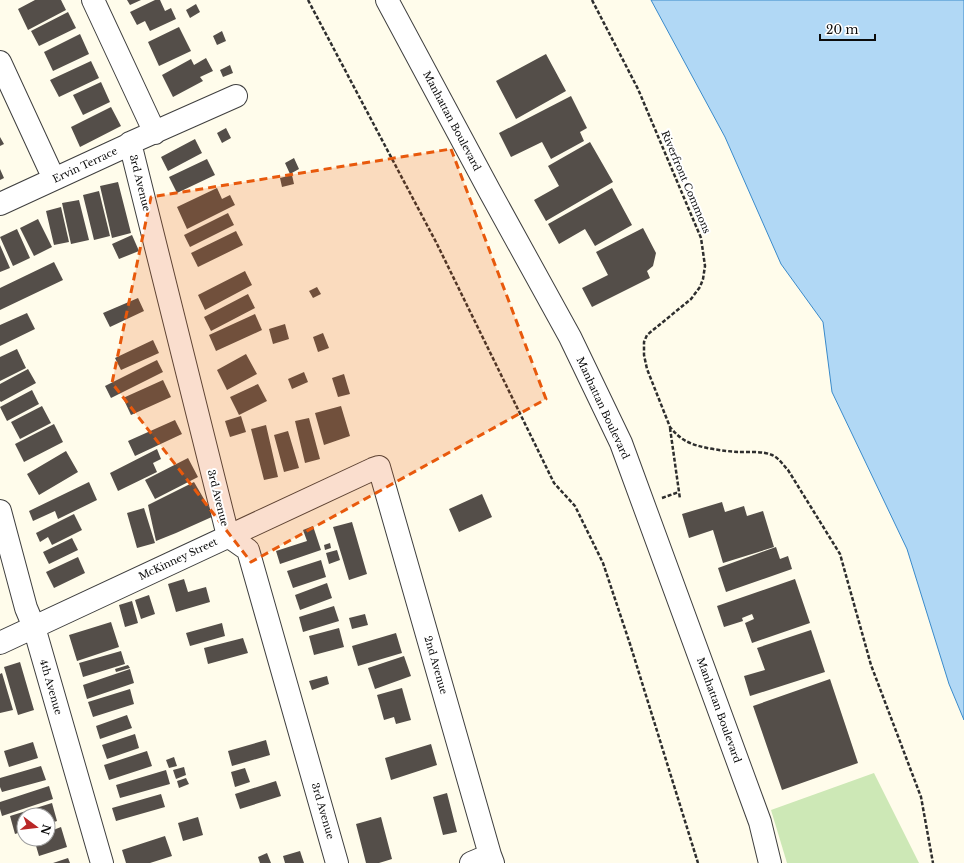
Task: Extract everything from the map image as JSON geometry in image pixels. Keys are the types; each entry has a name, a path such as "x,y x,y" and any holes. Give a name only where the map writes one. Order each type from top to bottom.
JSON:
{"street":[{"path":"93,0 154,133"},
{"name":"Manhattan Boulevard","path":"387,0 570,337 621,444 760,822 770,863"},
{"path":"0,62 54,179"},
{"name":"Ervin Terrace","path":"0,204 130,143 236,96"},
{"name":"3rd Avenue","path":"130,143 228,536 248,550 337,863"},
{"name":"McKinney Street","path":"0,643 379,467"},
{"name":"2nd Avenue","path":"379,467 485,860"},
{"name":"4th Avenue","path":"0,511 26,608 34,627 102,863"}],"path":[{"path":"308,0 437,244 554,483 575,506 603,562 698,863"},
{"name":"Riverfront Commons","path":"592,0 638,90 701,238 704,252 705,266 700,287 691,299 647,335 644,342 644,355 647,369 670,427 680,499"},
{"name":"Riverfront Commons","path":"670,427 676,435 686,442 730,452 749,452 772,455 779,460 788,470 840,554 871,665 921,797 933,863"}],"highlighted area":[{"path":"451,149 546,399 251,562 112,383 151,197"}],"green space":[{"path":"874,773 919,863 787,863 771,810"}],"water":[{"path":"651,0 964,0 964,720 949,684 907,549 832,392 823,322 781,264 725,137"}],"building":[{"path":"35,0 61,0 66,10 28,30 18,9"},
{"path":"127,0 141,0 130,5"},
{"path":"155,0 160,0 165,11 171,8 176,19 150,31 145,21 137,25 130,12"},
{"path":"196,4 200,12 190,18 186,10"},
{"path":"68,12 76,28 39,46 31,31"},
{"path":"179,27 191,51 159,66 148,42"},
{"path":"222,31 226,41 217,45 213,36"},
{"path":"80,34 89,54 53,71 44,52"},
{"path":"546,54 566,91 516,119 496,81"},
{"path":"206,58 213,71 200,77 203,81 173,97 162,75 191,59 194,65"},
{"path":"91,61 99,78 59,97 50,80"},
{"path":"230,65 233,73 223,77 220,70"},
{"path":"101,82 110,102 83,115 73,95"},
{"path":"571,96 587,128 580,132 584,141 551,159 542,142 511,157 499,133"},
{"path":"111,107 121,126 80,147 71,127"},
{"path":"226,128 231,138 222,143 217,133"},
{"path":"0,137 4,144 0,146"},
{"path":"195,139 202,153 168,171 161,157"},
{"path":"590,142 613,182 546,221 534,200 559,186 548,166"},
{"path":"294,158 299,169 290,174 285,163"},
{"path":"207,159 215,175 177,193 169,177"},
{"path":"0,169 4,178 0,180"},
{"path":"292,175 294,184 282,187 280,178"},
{"path":"118,182 131,233 112,238 100,186"},
{"path":"217,188 222,199 230,195 235,205 187,229 177,207"},
{"path":"612,188 632,225 595,246 585,229 559,244 548,224"},
{"path":"99,191 110,236 94,240 83,195"},
{"path":"79,200 89,240 71,244 62,203"},
{"path":"61,207 69,242 54,245 46,211"},
{"path":"228,213 234,225 190,247 184,235"},
{"path":"38,219 52,247 34,256 20,228"},
{"path":"643,228 656,253 653,266 647,271 650,278 592,307 582,288 608,275 596,252"},
{"path":"17,229 30,258 13,266 0,237"},
{"path":"236,231 243,245 198,267 191,253"},
{"path":"132,235 139,251 119,259 112,244"},
{"path":"0,245 10,268 0,272"},
{"path":"54,262 63,280 0,310 0,288"},
{"path":"245,271 252,285 205,310 198,295"},
{"path":"317,287 321,294 313,298 309,291"},
{"path":"248,294 255,308 211,331 204,317"},
{"path":"138,298 144,311 110,327 103,313"},
{"path":"27,313 35,329 0,346 0,325"},
{"path":"255,314 262,330 216,351 209,335"},
{"path":"285,324 289,339 273,344 269,329"},
{"path":"323,333 329,348 318,352 313,337"},
{"path":"153,340 159,353 121,370 115,358"},
{"path":"17,349 26,368 0,381 0,357"},
{"path":"246,354 257,374 227,390 217,370"},
{"path":"157,360 163,372 111,398 105,386"},
{"path":"28,369 36,383 1,402 0,384"},
{"path":"304,372 308,382 292,389 288,379"},
{"path":"344,374 350,394 338,397 332,378"},
{"path":"163,380 171,397 131,415 123,398"},
{"path":"258,384 267,401 239,415 230,397"},
{"path":"32,390 39,404 7,421 0,407"},
{"path":"42,406 51,423 20,439 11,422"},
{"path":"341,406 350,436 324,445 315,413"},
{"path":"241,416 246,432 230,437 225,421"},
{"path":"309,418 320,459 305,463 295,421"},
{"path":"175,420 182,434 135,456 128,441"},
{"path":"54,424 63,442 24,462 15,444"},
{"path":"266,425 278,477 264,480 251,429"},
{"path":"288,431 299,468 284,472 274,435"},
{"path":"157,449 161,459 153,463 157,472 118,491 110,473"},
{"path":"66,451 78,472 39,495 27,474"},
{"path":"188,458 198,477 155,499 145,480"},
{"path":"89,482 97,500 58,519 55,511 33,521 29,511"},
{"path":"194,482 214,516 156,541 148,505"},
{"path":"482,494 492,517 459,532 449,509"},
{"path":"722,502 725,512 744,506 747,516 763,511 774,547 723,563 713,530 689,538 682,514"},
{"path":"144,508 155,543 137,548 127,513"},
{"path":"74,514 82,530 52,545 48,537 40,542 36,533"},
{"path":"352,522 367,574 349,580 333,527"},
{"path":"313,526 321,550 280,564 276,551 307,541 303,530"},
{"path":"72,538 78,550 49,564 43,552"},
{"path":"330,543 331,548 325,550 324,545"},
{"path":"776,547 780,559 788,556 792,569 726,592 718,568"},
{"path":"337,550 340,560 329,564 326,553"},
{"path":"78,557 85,573 54,588 46,572"},
{"path":"321,560 326,577 293,588 287,571"},
{"path":"184,579 188,592 206,587 210,602 176,612 168,584"},
{"path":"795,579 810,623 752,643 745,623 754,619 752,614 742,618 743,621 724,627 717,606"},
{"path":"327,583 332,598 300,610 295,595"},
{"path":"149,595 155,614 141,619 135,600"},
{"path":"132,601 138,623 125,627 119,605"},
{"path":"334,606 339,621 303,632 299,617"},
{"path":"365,614 368,625 352,629 349,618"},
{"path":"111,622 119,647 77,661 69,635"},
{"path":"222,623 225,636 190,646 186,633"},
{"path":"339,628 344,647 314,655 309,636"},
{"path":"811,630 825,672 750,696 744,676 765,670 757,648"},
{"path":"396,633 402,653 358,666 352,646"},
{"path":"243,638 248,653 208,664 204,648"},
{"path":"121,651 125,664 83,677 79,663"},
{"path":"404,656 411,676 375,689 368,668"},
{"path":"20,662 34,710 18,715 4,667"},
{"path":"128,665 130,668 116,672 115,669"},
{"path":"130,669 134,683 87,699 83,685"},
{"path":"2,673 13,710 0,713 0,674"},
{"path":"327,676 329,684 312,690 309,681"},
{"path":"830,679 858,763 782,790 753,706"},
{"path":"402,688 411,720 396,724 394,717 384,720 377,695"},
{"path":"130,689 134,704 93,717 88,702"},
{"path":"127,715 132,728 100,739 96,726"},
{"path":"135,734 139,748 107,759 102,745"},
{"path":"266,740 270,755 232,766 228,751"},
{"path":"33,742 38,758 9,767 4,751"},
{"path":"431,744 437,765 391,780 385,758"},
{"path":"147,751 152,766 109,780 104,765"},
{"path":"174,757 177,766 169,768 166,760"},
{"path":"41,766 46,780 2,792 0,787 0,778"},
{"path":"184,767 186,775 176,779 173,770"},
{"path":"245,768 250,782 235,787 231,772"},
{"path":"166,770 170,784 120,798 116,785"},
{"path":"186,778 189,784 179,788 177,781"},
{"path":"276,781 281,796 240,809 235,794"},
{"path":"49,786 53,799 29,807 16,807 16,811 2,816 0,802"},
{"path":"447,793 457,832 443,835 433,797"},
{"path":"161,794 165,807 116,821 112,808"},
{"path":"52,803 53,807 39,807"},
{"path":"16,814 15,834 10,816"},
{"path":"198,817 203,835 183,841 178,823"},
{"path":"381,817 392,859 379,863 366,863 356,824"},
{"path":"61,827 67,847 39,856 36,847 56,847 56,829"},
{"path":"165,836 172,856 150,863 126,863 122,850"},
{"path":"300,851 304,863 285,863 283,856"},
{"path":"267,853 271,863 260,863 258,857"},
{"path":"68,858 70,863 53,863"}]}
